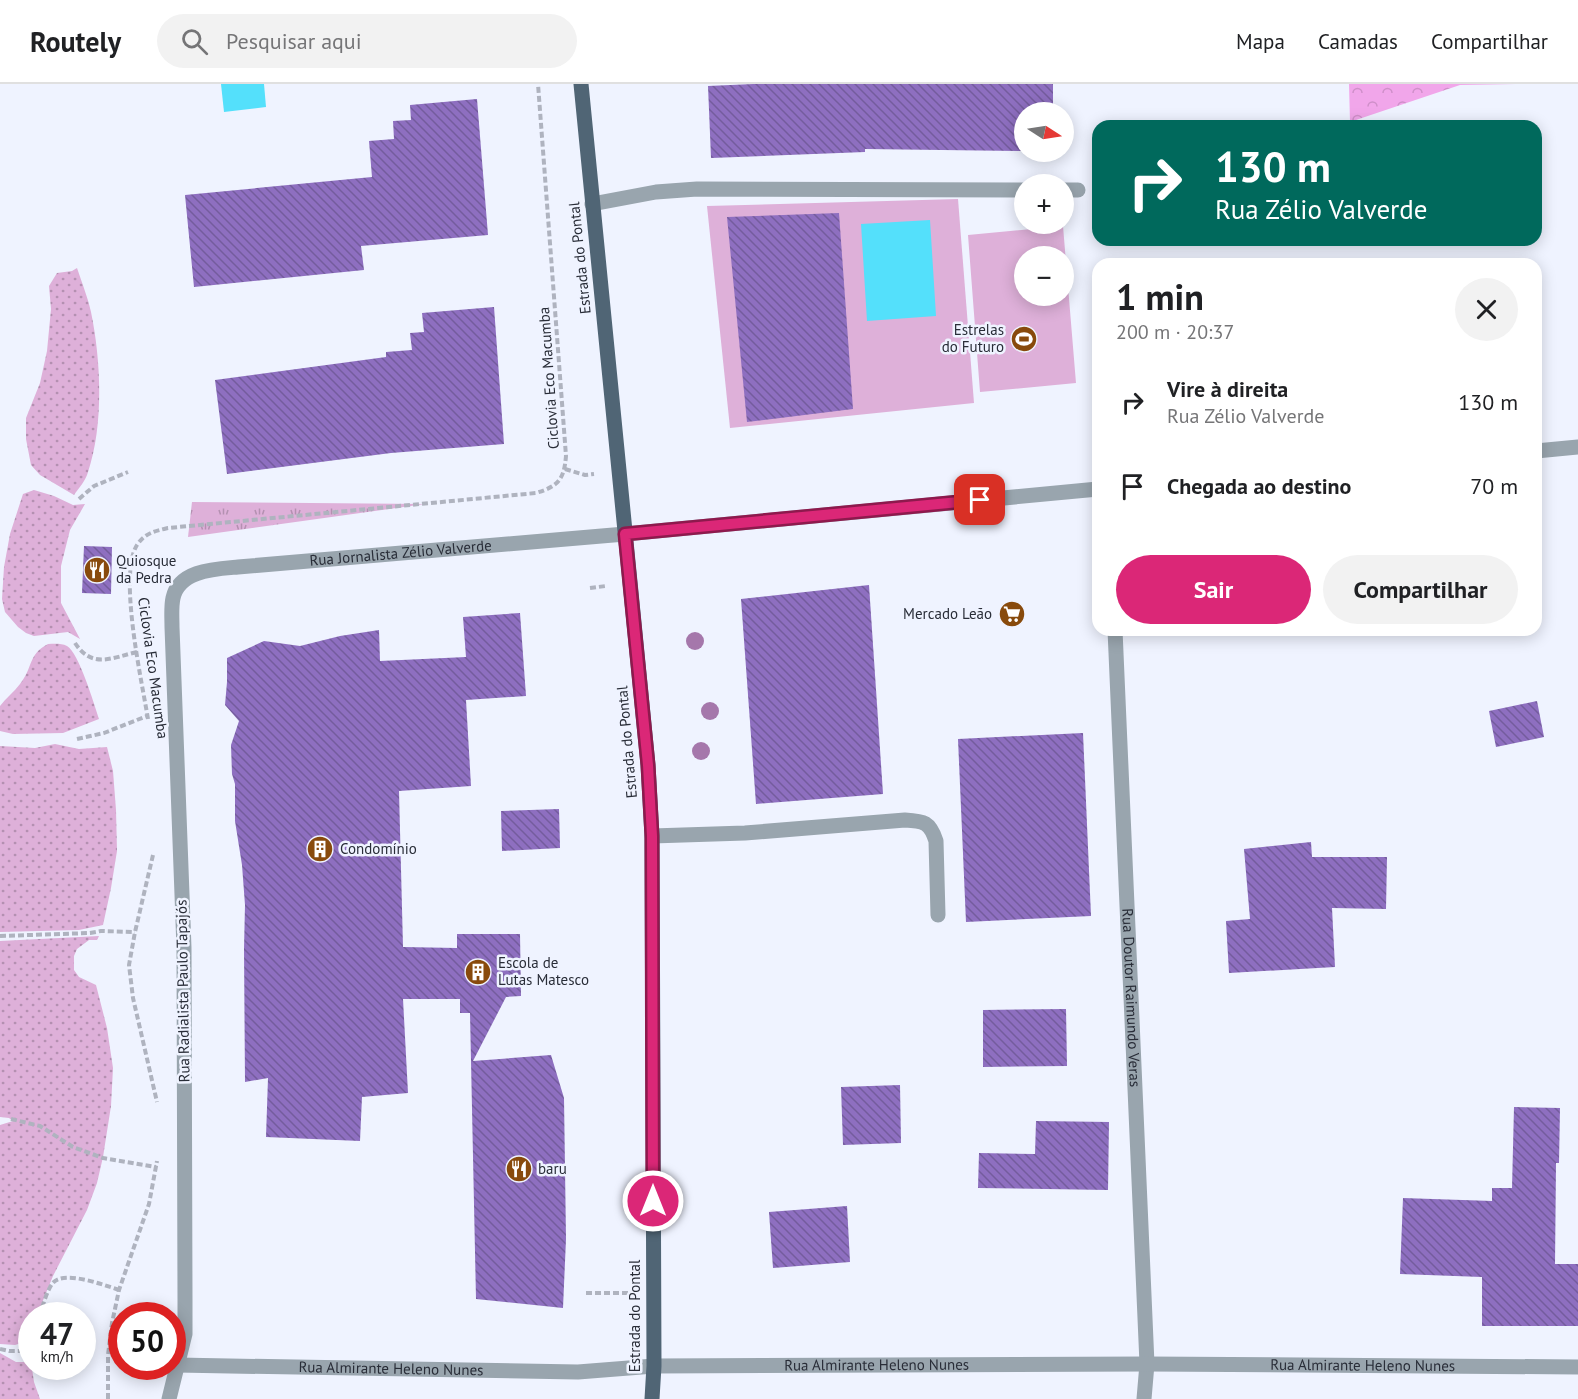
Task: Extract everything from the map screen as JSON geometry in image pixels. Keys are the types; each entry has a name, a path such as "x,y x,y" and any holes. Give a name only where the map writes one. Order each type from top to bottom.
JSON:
{"main road":[{"name":"Estrada do Pontal","path":"581,84 648,765 652,836 654,1293 652,1399"}],"street":[{"path":"592,204 656,192 697,189 1014,190"},
{"path":"1542,450 1578,447"},
{"name":"Rua Jornalista Zélio Valverde","path":"179,584 208,570 625,534 1092,490"},
{"name":"Rua Radialista Paulo Tapajós","path":"179,584 172,599 184,948 185,1302"},
{"name":"Rua Doutor Raimundo Veras","path":"1115,636 1147,1364 1144,1399"},
{"path":"652,836 745,832 904,820 919,821 927,824 932,830 936,842 938,915"},
{"name":"Rua Almirante Heleno Nunes","path":"186,1365 579,1372 654,1366 1147,1364 1578,1367"},
{"name":"Rua Radialista Paulo Tapajós","path":"169,1399 173,1380"}],"path":[{"name":"Ciclovia Eco Macumba","path":"148,724 131,613 130,581 131,560 137,545 147,534 168,528 536,493 550,489 560,481 567,456 538,84"},
{"path":"79,499 94,486 128,472"},
{"path":"75,643 82,653 96,660 137,651"},
{"path":"77,739 104,733 147,716"},
{"path":"154,853 129,965 133,998 158,1109"},
{"path":"0,936 101,931 135,932"},
{"path":"11,1119 40,1126 73,1147 103,1158 156,1167"},
{"path":"108,1399 108,1355 112,1323 119,1290 149,1204 157,1159"},
{"path":"45,1302 52,1284 66,1277 119,1290"},
{"path":"586,1293 654,1293"},
{"path":"0,1348 18,1351"}],"green space":[{"path":"1349,84 1516,84 1460,85 1356,120 1350,120"},
{"path":"958,199 974,403 730,428 707,206"},
{"name":"Estrelas do Futuro","path":"1014,231 1014,234 1064,234 1065,246 1014,246 1014,306 1070,306 1076,383 980,392 968,235"},
{"path":"77,268 90,307 94,331 99,371 99,413 97,434 88,472 74,495 40,475 31,465 26,439 26,418 40,383 47,351 51,309 49,286 57,273"},
{"path":"34,490 73,505 85,504 70,530 61,566 61,603 80,639 68,632 34,636 18,627 5,612 2,599 4,567 10,534 23,494"},
{"path":"192,502 425,504 188,537"},
{"path":"48,644 65,645 72,651 86,680 99,719 63,733 13,734 0,731 0,706 18,687 37,652"},
{"path":"55,744 79,749 107,747 113,771 117,851 103,925 79,930 0,932 0,746 35,748"},
{"path":"99,936 97,940 89,940 77,949 74,956 74,970 79,977 96,985 107,1028 113,1068 111,1106 97,1183 87,1210 42,1302 18,1302 18,1344 15,1345 0,1344 0,1125 13,1121 0,1117 0,941"},
{"path":"0,1353 18,1362 18,1380 34,1380 40,1399 0,1399"}],"water":[{"path":"221,84 264,84 266,107 224,112"},
{"path":"930,220 936,316 867,321 861,224"}],"building":[{"path":"1053,84 1053,102 1014,102 1014,151 865,149 865,152 711,158 708,86"},
{"path":"477,99 488,235 361,246 364,270 194,287 185,195 372,177 369,141 394,139 393,121 411,120 410,105"},
{"path":"839,213 853,409 747,422 727,217"},
{"path":"494,307 504,444 391,453 227,474 215,380 386,357 386,352 412,350 410,333 424,332 422,313"},
{"name":"Quiosque da Pedra","path":"84,546 112,547 111,594 82,593"},
{"path":"869,585 883,794 756,804 741,599"},
{"path":"520,613 526,696 466,700 471,786 399,791 403,947 457,948 457,934 520,934 521,996 506,997 473,1061 551,1055 564,1098 566,1239 563,1308 476,1299 470,1013 460,1013 460,999 403,999 408,1093 362,1097 360,1141 266,1137 268,1078 245,1082 245,905 235,821 235,784 232,774 231,745 239,721 225,705 227,658 264,641 300,646 340,636 379,630 380,661 466,657 463,617"},
{"path":"1537,701 1544,737 1496,747 1489,711"},
{"path":"1083,733 1091,916 966,922 958,739"},
{"path":"559,809 560,848 502,851 501,811"},
{"path":"1311,842 1312,857 1387,857 1386,909 1332,908 1335,967 1229,973 1226,921 1250,919 1244,849"},
{"path":"1066,1009 1067,1066 983,1067 983,1010"},
{"path":"900,1085 901,1143 843,1145 841,1087"},
{"path":"1514,1107 1560,1108 1559,1163 1556,1163 1555,1264 1578,1264 1578,1326 1482,1326 1482,1277 1400,1274 1403,1198 1492,1201 1492,1188 1512,1188"},
{"path":"1036,1121 1109,1122 1108,1190 978,1188 979,1153 1035,1154"},
{"path":"847,1206 850,1262 773,1268 769,1212"}],"place":[{"name":"Estrelas do Futuro","path":"1024,339"},
{"name":"Quiosque da Pedra","path":"97,570"},
{"name":"Mercado Leão","path":"1012,614"},
{"name":"Condomínio","path":"320,849"},
{"name":"Escola de Lutas Matesco","path":"478,972"},
{"name":"baru","path":"519,1169"}],"route":[{"path":"653,1201 652,836 648,765 625,534 980,500"}]}
